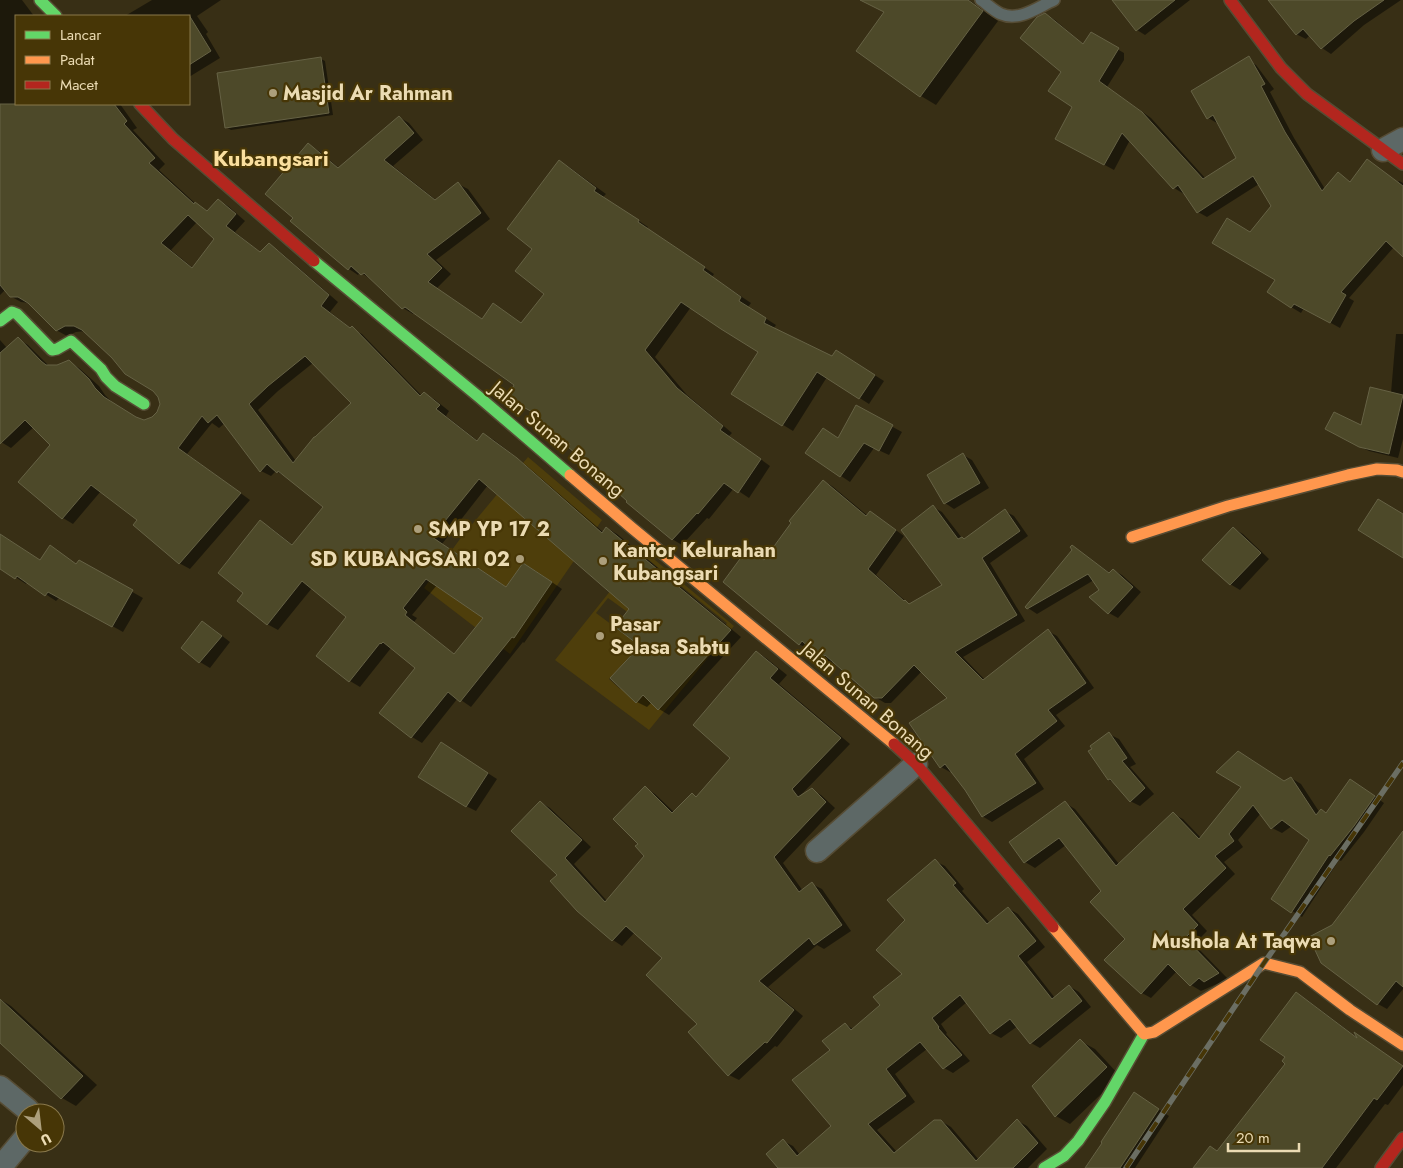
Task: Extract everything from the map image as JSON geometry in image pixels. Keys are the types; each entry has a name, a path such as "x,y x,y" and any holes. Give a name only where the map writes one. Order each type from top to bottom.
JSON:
{"main road":[{"path":"40,0 55,15"},
{"path":"1230,0 1281,68 1307,94 1403,164"},
{"name":"Jalan Sunan Bonang","path":"141,105 174,139 328,274 479,397 632,528 916,764 1144,1034"},
{"path":"0,321 12,312 17,314 52,350 56,350 71,341 101,369 106,378 115,386 144,404"},
{"path":"1132,537 1228,506 1348,476 1378,469 1403,472"},
{"path":"1044,1168 1064,1156 1078,1141 1105,1102 1144,1034 1154,1032 1264,963 1300,972 1350,1010 1403,1045"},
{"path":"1381,1168 1403,1138"}],"street":[{"path":"1383,150 1403,139"},
{"path":"817,851 916,764"},
{"path":"0,1087 19,1103"},
{"path":"0,1168 15,1150"}],"lane":[{"path":"981,0 1001,14 1011,17 1020,16 1054,0"}],"shaded area":[{"name":"SD KUBANGSARI 02","path":"528,457 602,520 510,654 424,588 460,539","holes":["454,552 506,587 523,563 552,582 513,638 432,583"]},
{"name":"Pasar Selasa Sabtu","path":"643,550 734,626 649,730 555,660","holes":["645,557 727,623 713,641 631,574","608,598 651,629 639,645 596,613","653,631 664,641 620,689 609,679","680,660 693,672 658,710 645,697"]}],"building":[{"path":"860,0 968,0 983,11 920,97 856,51 884,12"},
{"path":"1112,0 1175,0 1136,31"},
{"path":"1268,0 1384,0 1354,21 1321,49 1303,29 1296,35"},
{"path":"1045,13 1083,44 1091,32 1119,48 1099,81 1142,112 1203,179 1236,158 1213,115 1207,119 1191,91 1249,56 1265,84 1261,86 1285,132 1322,191 1338,172 1350,182 1367,159 1403,186 1403,257 1386,241 1341,292 1346,295 1330,323 1294,304 1291,308 1267,292 1275,280 1212,243 1227,218 1250,232 1271,206 1253,176 1197,213 1178,185 1173,189 1122,133 1104,165 1055,139 1072,107 1048,91 1061,72 1020,38 1037,17"},
{"path":"190,17 211,51 190,64"},
{"name":"Masjid Ar Rahman","path":"321,57 329,113 225,128 217,73"},
{"path":"0,104 115,105 127,121 124,124 155,158 149,163 194,204 195,202 207,211 218,199 236,214 226,226 260,252 269,243 329,295 321,306 350,328 352,326 420,396 424,392 440,405 436,409 477,441 483,433 517,458 602,533 606,527 731,630 658,710 643,695 636,703 610,678 640,646 615,627 629,609 479,479 432,537 506,587 523,563 552,582 514,638 512,637 460,702 448,692 411,738 379,713 415,668 383,642 380,643 349,682 316,656 346,617 302,581 267,625 237,601 243,593 218,573 260,520 292,545 323,507 267,464 260,472 217,415 208,423 202,416 178,448 241,493 179,564 133,525 137,520 91,485 62,519 18,482 50,445 25,420 0,444 0,353 18,337 46,365 57,365 69,360 104,397 136,417 144,420 152,417 157,412 160,404 158,397 153,391 125,374 112,358 82,330 74,326 65,326 56,331 28,303 18,297 10,297 0,285","holes":["188,215 214,239 192,268 161,243","305,356 351,403 314,437 293,463 249,404","426,579 483,618 454,654 405,615 407,612 403,608"]},
{"path":"399,116 414,133 384,160 435,200 458,182 481,213 427,254 442,268 428,282 482,319 493,303 521,323 544,294 515,271 532,249 507,229 559,160 596,188 594,191 705,267 703,270 741,297 739,301 766,318 764,323 832,356 836,350 875,375 859,399 817,372 782,426 731,394 758,352 681,302 645,350 677,388 723,426 720,430 761,459 738,493 724,483 698,514 672,540 626,502 568,447 570,444 532,419 536,414 507,398 514,385 405,307 402,309 364,273 361,275 351,266 348,270 290,221 293,218 265,194 308,143 338,168"},
{"path":"1370,387 1403,395 1389,454 1359,447 1325,429 1334,412 1361,425"},
{"path":"856,405 893,425 879,451 864,443 840,477 805,453 823,428 838,438"},
{"path":"963,453 980,483 944,504 927,475"},
{"path":"823,480 866,516 870,511 896,530 868,569 909,604 942,585 901,530 933,505 958,539 962,537 964,539 1005,509 1020,531 982,558 1017,615 955,652 983,680 1048,629 1086,683 1048,710 1057,721 1015,754 1036,783 982,817 965,790 945,764 940,768 909,723 947,698 914,665 882,698 874,698 825,655 822,659 802,641 799,645 723,582 748,548 764,560 791,523 789,521"},
{"path":"1378,499 1403,514 1403,558 1358,530"},
{"path":"1233,527 1261,553 1230,585 1202,560"},
{"path":"0,534 40,560 50,545 76,564 79,560 133,590 112,627 48,592 45,596 17,576 15,579 0,569"},
{"path":"1072,545 1109,573 1113,569 1133,587 1108,614 1089,597 1099,590 1088,574 1027,609 1025,607 1072,550 1070,547"},
{"path":"202,621 222,636 199,663 181,648"},
{"path":"756,651 778,669 770,678 841,738 792,789 798,797 812,788 826,802 774,857 799,892 812,882 842,925 814,945 809,938 759,981 794,1010 767,1043 765,1042 728,1076 688,1032 697,1024 646,975 662,958 626,926 612,941 577,911 550,881 557,875 511,831 540,801 582,840 565,858 605,902 644,856 635,846 638,844 613,819 645,786 672,813 692,793 696,797 730,758 693,725"},
{"path":"1109,732 1127,758 1122,761 1145,788 1130,802 1110,779 1108,780 1088,751 1092,749 1090,746"},
{"path":"441,742 488,773 466,807 418,777"},
{"path":"1238,751 1284,781 1291,777 1316,815 1321,809 1326,813 1350,779 1375,796 1354,826 1329,855 1291,913 1271,899 1309,840 1282,820 1271,829 1253,805 1229,834 1234,841 1215,856 1226,868 1183,909 1198,925 1185,938 1219,973 1204,982 1199,978 1190,986 1168,964 1141,994 1104,960 1125,939 1090,902 1101,891 1059,838 1024,863 1009,842 1065,801 1116,866 1173,812 1199,839 1241,787 1216,772"},
{"path":"1403,831 1403,987 1396,981 1377,1005 1321,963 1309,937 1332,925"},
{"path":"935,859 956,883 953,885 987,924 1008,907 1036,941 1018,956 1052,999 1069,985 1082,1001 1030,1044 1010,1019 990,1034 960,995 932,1018 938,1028 962,1055 943,1069 920,1042 886,1069 906,1096 868,1124 894,1153 934,1120 941,1120 976,1161 1017,1119 1038,1143 1013,1168 778,1168 766,1154 783,1139 797,1156 831,1126 792,1080 830,1050 822,1041 845,1023 851,1030 880,1005 873,997 902,974 876,950 905,920 887,900"},
{"path":"1296,992 1357,1038 1354,1032 1403,1066 1377,1100 1374,1098 1322,1168 1193,1168 1210,1146 1217,1151 1285,1064 1282,1061 1285,1057 1260,1040"},
{"path":"0,999 83,1076 61,1099 0,1043"},
{"path":"1080,1039 1107,1067 1055,1117 1032,1086"},
{"path":"1134,1092 1159,1109 1120,1168 1085,1168 1102,1143"}],"railway":[{"path":"1126,1168 1264,963 1403,763"}],"traffic: fast":[{"path":"40,0 55,15"},
{"path":"314,261 570,475"},
{"path":"0,321 12,312 17,314 52,350 71,341 101,369 115,386 144,404"},
{"path":"1044,1168 1064,1156 1078,1141 1105,1102 1144,1034"}],"traffic: slow":[{"path":"1132,537 1228,506 1348,475 1377,469 1403,472"},
{"path":"570,475 894,744"},
{"path":"1053,927 1144,1034"},
{"path":"1144,1034 1154,1032 1264,963 1300,972 1350,1010 1403,1045"}],"traffic: jam":[{"path":"1230,0 1281,68 1307,94 1403,164"},
{"path":"141,105 173,139 314,261"},
{"path":"894,744 916,764 1053,927"},
{"path":"1381,1168 1403,1138"}],"place":[{"name":"Masjid Ar Rahman","path":"273,93"},
{"name":"SMP YP 17 2","path":"418,529"},
{"name":"SD KUBANGSARI 02","path":"520,559"},
{"name":"Kantor Kelurahan Kubangsari","path":"603,561"},
{"name":"Pasar Selasa Sabtu","path":"600,636"},
{"name":"Mushola At Taqwa","path":"1331,941"}],"district":[{"name":"Kubangsari","path":"271,158"}]}
